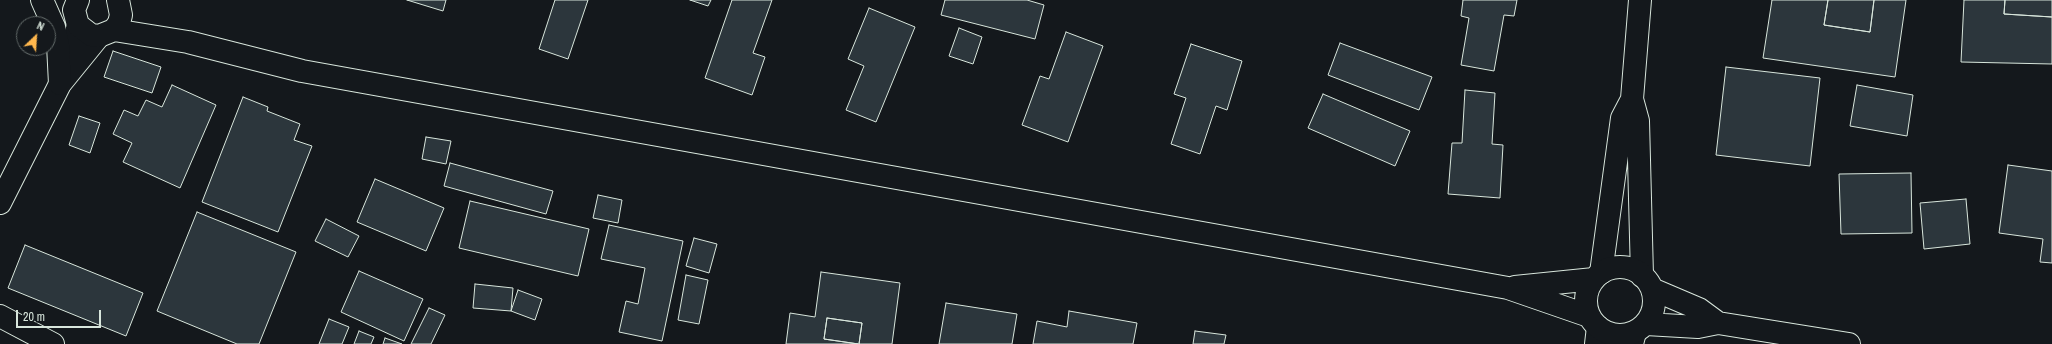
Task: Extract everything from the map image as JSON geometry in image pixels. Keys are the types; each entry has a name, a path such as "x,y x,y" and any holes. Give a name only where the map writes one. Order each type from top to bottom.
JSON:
{"street":[{"path":"42,0 54,26 58,45 62,81"},
{"path":"1638,333 1652,313 1654,301 1647,282 1638,121 1632,100 1640,0"},
{"path":"62,81 73,9"},
{"path":"73,9 91,35 113,20"},
{"path":"0,203 62,81 113,20"},
{"path":"113,20 161,38 302,71 1508,288 1594,329 1609,333 1622,335 1698,327 1718,323 1849,344"},
{"path":"1594,329 1586,304 1588,290 1597,276 1622,118 1632,100"},
{"path":"1508,288 1597,276 1611,268 1622,267 1632,270 1647,282 1699,309 1718,323"},
{"path":"0,316 53,344"}],"building":[{"path":"407,0 446,0 443,11"},
{"path":"555,0 588,0 568,59 539,49"},
{"path":"690,0 711,0 708,6"},
{"path":"732,0 772,0 753,53 765,57 752,95 705,78"},
{"path":"945,0 1027,0 1044,5 1035,39 941,15"},
{"path":"1463,0 1517,0 1514,16 1504,15 1494,71 1461,65 1469,18 1461,16"},
{"path":"1772,0 1828,0 1824,25 1870,32 1874,0 1906,0 1895,77 1763,58"},
{"path":"1828,0 1874,0 1870,32 1824,25"},
{"path":"1964,0 2005,0 2004,14 2052,17 2052,64 1961,62"},
{"path":"2005,0 2052,0 2052,17 2004,14"},
{"path":"869,8 915,27 876,122 846,110 864,66 848,59"},
{"path":"959,28 982,37 973,64 949,56"},
{"path":"1066,32 1103,46 1068,142 1022,125 1040,76 1049,79"},
{"path":"1340,43 1432,77 1419,110 1328,75"},
{"path":"1191,44 1242,61 1227,110 1216,106 1200,154 1171,144 1186,98 1174,94"},
{"path":"113,51 161,67 152,93 104,77"},
{"path":"1726,67 1820,78 1810,166 1716,155"},
{"path":"172,85 216,105 180,188 123,162 132,143 113,134 124,110 138,116 146,100 162,107"},
{"path":"1857,85 1913,95 1907,136 1850,126"},
{"path":"1465,90 1495,93 1492,144 1503,145 1500,198 1448,194 1452,143 1462,143"},
{"path":"1323,94 1410,131 1395,166 1308,128"},
{"path":"243,97 268,107 267,111 300,124 294,140 312,146 278,232 202,202"},
{"path":"79,116 100,123 90,153 69,145"},
{"path":"426,137 451,141 446,164 422,159"},
{"path":"450,163 553,191 546,214 444,186"},
{"path":"2008,165 2052,171 2052,263 2040,262 2043,239 1999,233"},
{"path":"1911,173 1912,233 1841,234 1839,174"},
{"path":"375,179 444,208 426,251 357,222"},
{"path":"598,195 622,200 618,223 593,218"},
{"path":"1966,199 1970,244 1924,249 1920,203"},
{"path":"470,201 589,229 578,276 459,248"},
{"path":"197,212 296,252 259,344 237,344 157,311"},
{"path":"326,219 359,236 348,257 315,241"},
{"path":"609,225 683,241 662,341 619,332 626,301 638,304 645,268 601,259"},
{"path":"694,238 717,244 709,273 686,266"},
{"path":"25,245 143,293 126,336 8,288"},
{"path":"359,271 423,299 404,341 341,312"},
{"path":"821,272 900,283 892,344 859,344 862,323 827,318 824,339 858,344 786,344 790,313 815,317"},
{"path":"686,275 708,280 699,324 678,320"},
{"path":"475,284 513,288 511,311 473,308"},
{"path":"518,290 542,299 535,320 511,311"},
{"path":"946,303 1017,314 1012,344 939,344"},
{"path":"429,308 445,315 431,344 411,344"},
{"path":"1069,311 1137,323 1133,344 1033,344 1037,321 1067,327"},
{"path":"827,318 862,323 859,344 824,339"},
{"path":"329,319 349,327 342,344 319,344"},
{"path":"359,331 374,337 371,344 354,344"},
{"path":"1195,331 1226,335 1224,344 1193,344"},
{"path":"385,338 402,344 383,344"}]}
